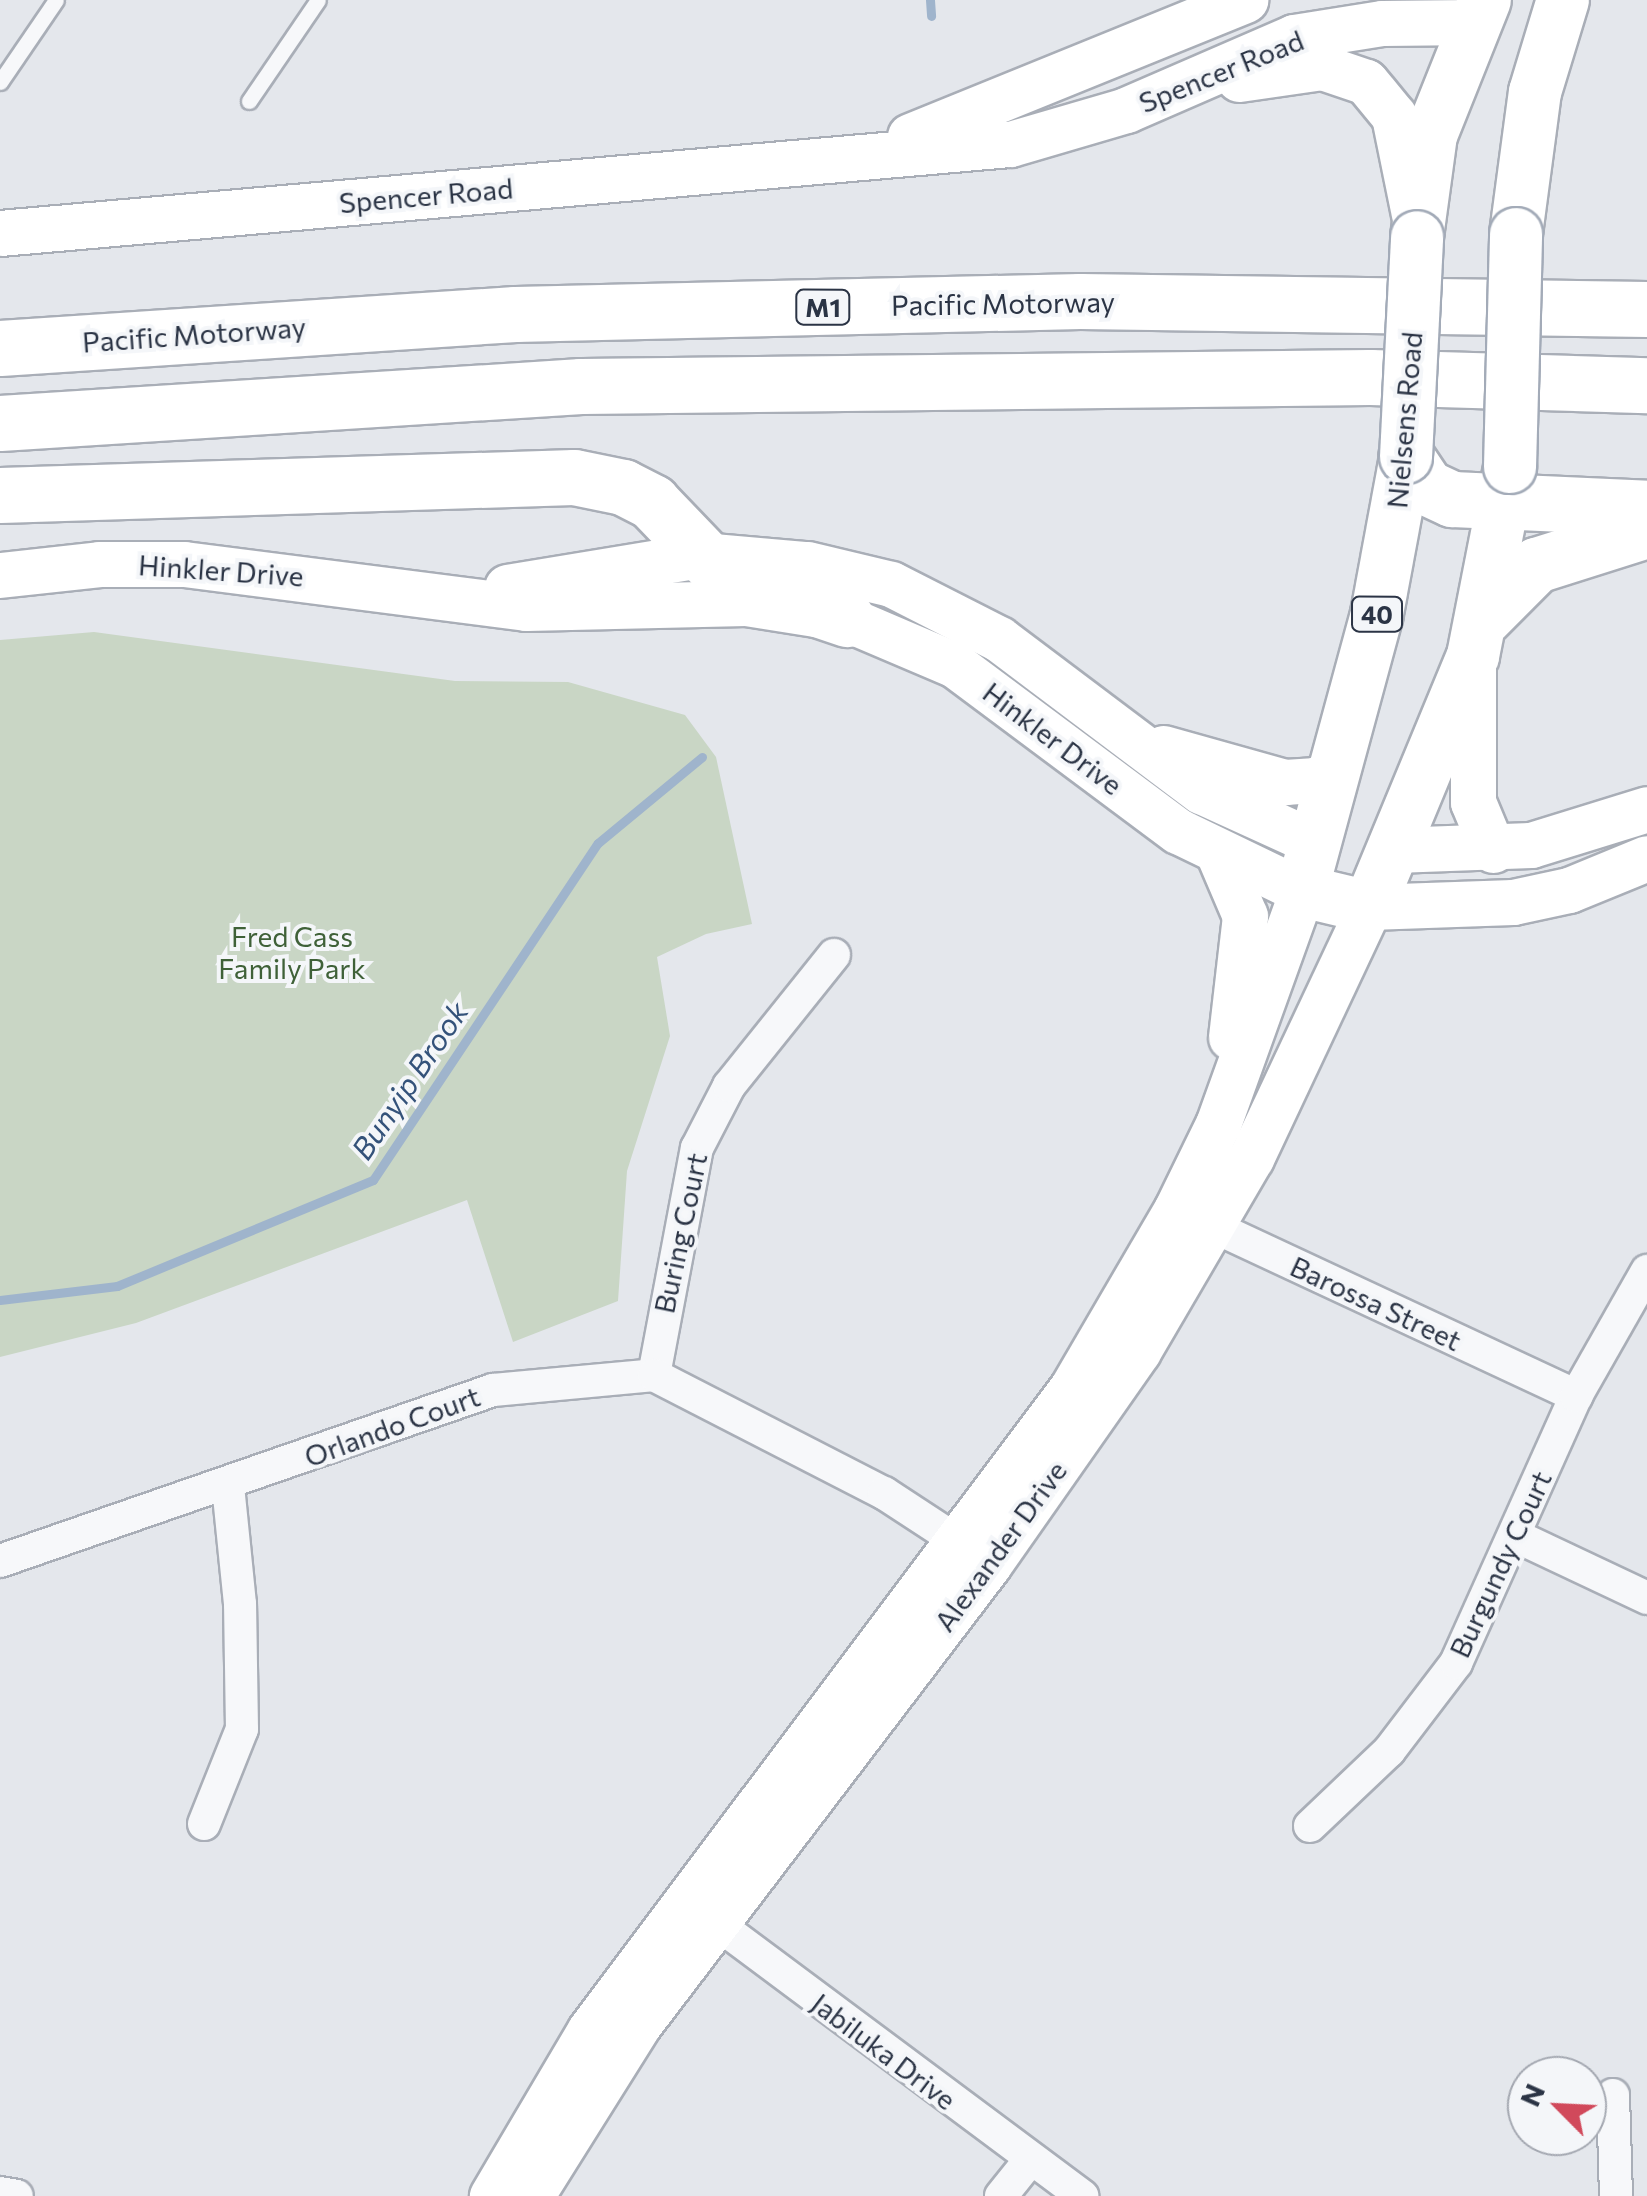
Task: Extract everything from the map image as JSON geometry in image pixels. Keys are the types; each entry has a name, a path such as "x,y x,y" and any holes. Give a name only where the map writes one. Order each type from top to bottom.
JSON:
{"highway":[{"name":"Pacific Motorway","path":"0,348 554,313 1080,301 1647,309"},
{"path":"0,423 581,386 1350,377 1647,385"},
{"path":"1406,457 1438,495 1508,484 1647,508"},
{"path":"0,496 574,477 642,496 724,578 847,619"},
{"path":"1479,636 1536,565 1647,530"}],"main road":[{"path":"1480,11 1542,0"},
{"name":"40","path":"1394,850 1479,636 1508,484 1516,234 1535,92 1563,0"},
{"name":"Nielsens Road","path":"1309,867 1378,614 1406,457 1417,233 1431,135 1480,11"},
{"name":"Hinkler Drive","path":"1309,867 1394,850"},
{"name":"Alexander Drive","path":"1369,907 1394,850"},
{"name":"Hinkler Drive","path":"1309,867 1369,907"}],"street":[{"name":"Spencer Road","path":"851,156 1010,100 1245,0"},
{"name":"Spencer Road","path":"0,233 1010,144 1126,110 1294,37 1480,11"},
{"path":"1126,110 1276,72 1347,72 1381,94 1394,116 1417,233"},
{"name":"Hinkler Drive","path":"441,594 701,555 820,566 915,594 999,639 1122,735 1309,867"},
{"name":"Hinkler Drive","path":"0,575 156,563 546,609 746,603 847,619 954,666 1219,855 1309,867"},
{"path":"1479,636 1473,802 1493,850"},
{"path":"1122,735 1272,780 1316,780 1336,769"},
{"name":"Hinkler Drive","path":"1394,850 1493,850 1586,834 1647,809"},
{"path":"1195,1203 1242,972 1243,903 1219,855"},
{"name":"Hinkler Drive","path":"1369,907 1512,902 1569,890 1647,858"},
{"name":"Alexander Drive","path":"1195,1203 1260,1022 1309,867"},
{"name":"Alexander Drive","path":"531,2196 703,1914 976,1553 1072,1388 1195,1203 1302,1056 1369,907"},
{"name":"Buring Court","path":"654,1375 697,1148 729,1086 834,955"},
{"name":"Barossa Street","path":"1195,1203 1576,1396"},
{"name":"Burgundy Court","path":"1310,1826 1356,1786 1433,1699 1516,1536 1576,1396 1647,1271"},
{"path":"654,1375 884,1493 976,1553"},
{"name":"Orlando Court","path":"0,1562 493,1390 654,1375"},
{"path":"204,1824 242,1730 240,1604 228,1485"},
{"path":"1516,1536 1647,1598"},
{"name":"Alexander Drive","path":"492,2196 590,2030 703,1914"},
{"name":"Jabiluka Drive","path":"703,1914 1029,2162 1082,2196"},
{"path":"1612,2095 1616,2196"},
{"path":"1001,2196 1029,2162"},
{"path":"0,2193 18,2196"}],"lane":[{"path":"0,82 56,0"},
{"path":"249,101 318,0"}],"green space":[{"name":"Fred Cass Family Park","path":"94,632 455,681 568,682 685,715 716,757 752,924 706,934 657,957 670,1036 627,1171 618,1301 513,1342 467,1200 136,1323 0,1357 0,640"}],"waterway":[{"name":"Bunyip Brook","path":"930,0 931,16"},
{"name":"Bunyip Brook","path":"0,1300 117,1286 373,1180 598,843 702,757"}]}
